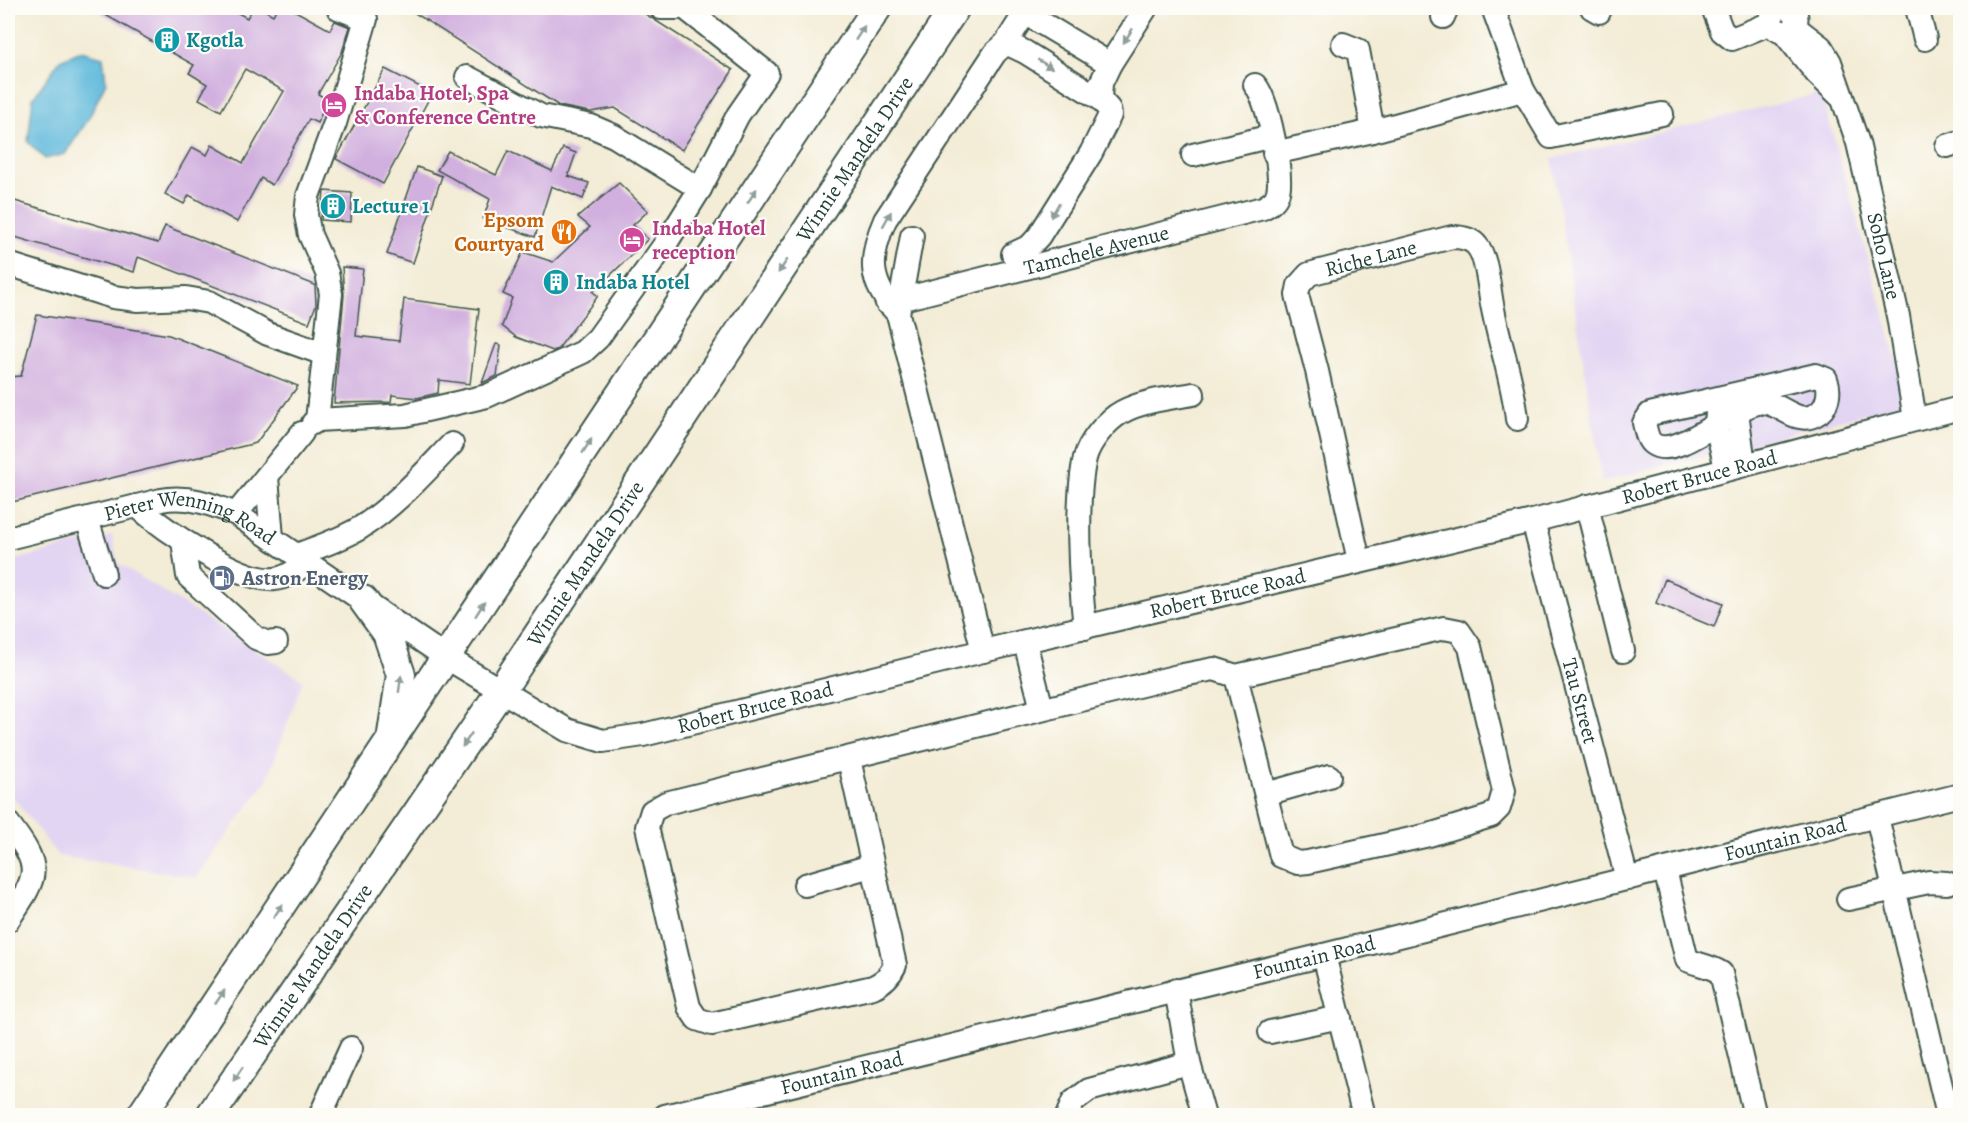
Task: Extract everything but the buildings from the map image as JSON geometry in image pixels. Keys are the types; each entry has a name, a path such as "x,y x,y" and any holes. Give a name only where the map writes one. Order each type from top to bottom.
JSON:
{"main road":[{"path":"141,1116 877,8"},
{"name":"Winnie Mandela Drive","path":"210,1116 500,692 955,8"},
{"path":"363,600 387,633 402,675 391,742"}],"street":[{"path":"236,514 311,425 324,354 331,294 327,273 310,235 306,215 308,196 335,123 366,19 338,8"},
{"path":"662,8 678,8"},
{"path":"311,425 405,415 488,396 583,352 598,338 668,240 700,189 738,115 767,73 685,8"},
{"path":"1100,99 1101,83 1110,64 1146,8"},
{"path":"1493,8 1523,90 1551,137 1662,114"},
{"path":"1713,8 1722,31 1732,39 1784,20"},
{"path":"1917,8 1925,39"},
{"path":"895,306 882,297 874,264 876,240 885,220 1026,10 1110,64"},
{"name":"Soho Lane","path":"1784,20 1816,73 1840,96 1858,143 1898,316 1915,419"},
{"path":"1005,43 1025,52 1100,99 1109,109 1110,116 1091,153 1039,236 1030,246 1013,254"},
{"path":"1343,44 1358,50 1373,131"},
{"path":"467,77 540,116 591,126 614,136 700,189"},
{"path":"1255,85 1262,92 1269,111 1273,144"},
{"path":"1193,155 1373,131 1523,90"},
{"name":"Tamchele Avenue","path":"895,306 1263,208 1273,202 1279,185 1273,144"},
{"path":"912,236 895,306 983,651"},
{"name":"Riche Lane","path":"1359,561 1317,371 1297,296 1304,279 1310,274 1452,237 1470,240 1478,247 1489,283 1492,309 1514,391 1517,419"},
{"path":"8,264 113,297 138,300 186,298 209,302 268,334 324,354"},
{"path":"1085,628 1081,598 1081,497 1085,456 1095,438 1122,412 1193,394"},
{"path":"1730,405 1716,424 1690,439 1660,447 1651,443 1644,423 1650,414 1730,405"},
{"path":"1730,405 1735,466"},
{"name":"Robert Bruce Road","path":"447,658 500,692 567,730 603,741 643,735 1359,561 1533,522 1735,466 1960,408"},
{"path":"1716,424 1735,466"},
{"path":"137,506 157,524 183,541 234,568 262,579 277,579 293,573 302,559 371,520 427,471 452,444"},
{"path":"267,477 272,538"},
{"name":"Pieter Wenning Road","path":"8,538 168,499 185,498 211,504 236,514 447,658"},
{"path":"1587,506 1623,651"},
{"path":"87,519 104,574"},
{"name":"Tau Street","path":"1533,522 1627,879"},
{"path":"183,541 188,576 256,638 268,643 276,642"},
{"path":"849,759 871,867 895,964 887,978 873,987 712,1024 697,1019 689,1007 647,827 652,811 666,803 1042,709 1214,669 1236,676 1444,628 1459,631 1470,647 1504,792 1499,808 1491,816 1429,835 1299,863 1281,856 1236,676"},
{"path":"1025,642 1042,709"},
{"path":"1266,794 1329,776"},
{"name":"Fountain Road","path":"665,1116 1324,955 1960,795"},
{"path":"1876,817 1947,1111 1951,1116"},
{"path":"8,823 30,853 33,878 8,920"},
{"path":"805,885 871,867"},
{"path":"1665,870 1687,960 1702,966 1713,967 1721,973 1755,1116"},
{"path":"1848,899 1929,882 1947,883"},
{"path":"1324,955 1340,1017 1360,1115"},
{"path":"1176,990 1190,1063 1204,1116"},
{"path":"1270,1032 1340,1017"},
{"path":"320,1116 351,1048"},
{"path":"1067,1116 1073,1102 1089,1090 1190,1063"}],"shaded area":[{"path":"1821,93 1898,363 1901,404 1602,482 1552,159"},
{"path":"112,535 118,563 303,680 266,782 196,877 58,856 8,790 8,562"}],"water":[{"path":"81,51 103,57 106,82 88,120 65,154 45,159 28,142 33,98 60,60"}],"place":[{"name":"Kgotla","path":"167,40"},
{"name":"Indaba Hotel, Spa & Conference Centre","path":"334,105"},
{"name":"Lecture 1","path":"333,206"},
{"name":"Epsom Courtyard","path":"564,232"},
{"name":"Indaba Hotel reception","path":"632,240"},
{"name":"Indaba Hotel","path":"556,282"},
{"name":"Astron Energy","path":"222,578"}]}
